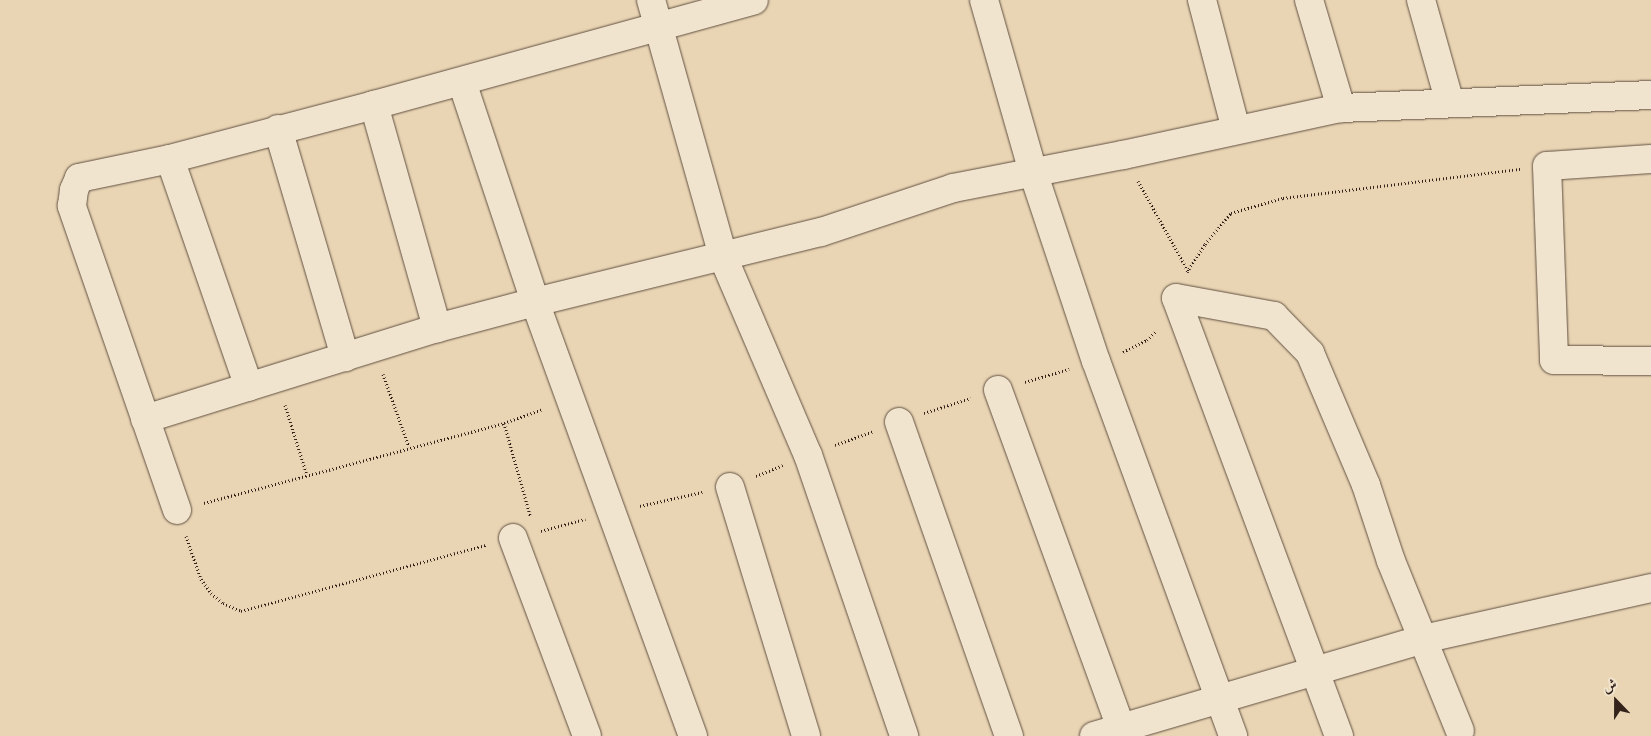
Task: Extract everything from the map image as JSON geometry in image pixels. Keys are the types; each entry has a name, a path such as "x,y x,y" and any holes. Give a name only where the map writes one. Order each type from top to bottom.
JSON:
{"street":[{"path":"177,510 72,206 74,190 79,178 170,159 462,82 655,12 754,0"},
{"path":"984,0 1033,172 1096,360 1233,736"},
{"path":"1202,0 1236,130"},
{"path":"1309,0 1341,108"},
{"path":"1421,0 1450,103"},
{"path":"655,12 723,257 808,455 904,736"},
{"path":"462,82 534,302 694,736"},
{"path":"145,419 437,328 534,302 820,232 953,188 1123,155 1341,108 1651,94"},
{"path":"374,105 437,328"},
{"path":"278,129 345,357"},
{"path":"170,159 249,387"},
{"path":"1651,159 1547,166 1554,360 1651,361"},
{"path":"1176,298 1274,316 1310,353 1366,485 1392,561 1460,731"},
{"path":"1176,298 1339,736"},
{"path":"998,390 1122,732"},
{"path":"899,422 1009,736"},
{"path":"730,487 806,736"},
{"path":"524,536 587,736"},
{"path":"1094,736 1122,732 1219,699 1424,639 1651,588"}],"path":[{"path":"1123,155 1188,271"},
{"path":"571,400 504,423 177,510 201,579 211,593 222,603 240,610 612,512 730,487 808,455 899,422 1120,354 1147,340 1165,322 1188,271 1205,244 1231,213 1283,198 1547,166"},
{"path":"373,348 409,447"},
{"path":"276,378 307,475"},
{"path":"504,423 524,536"}]}
